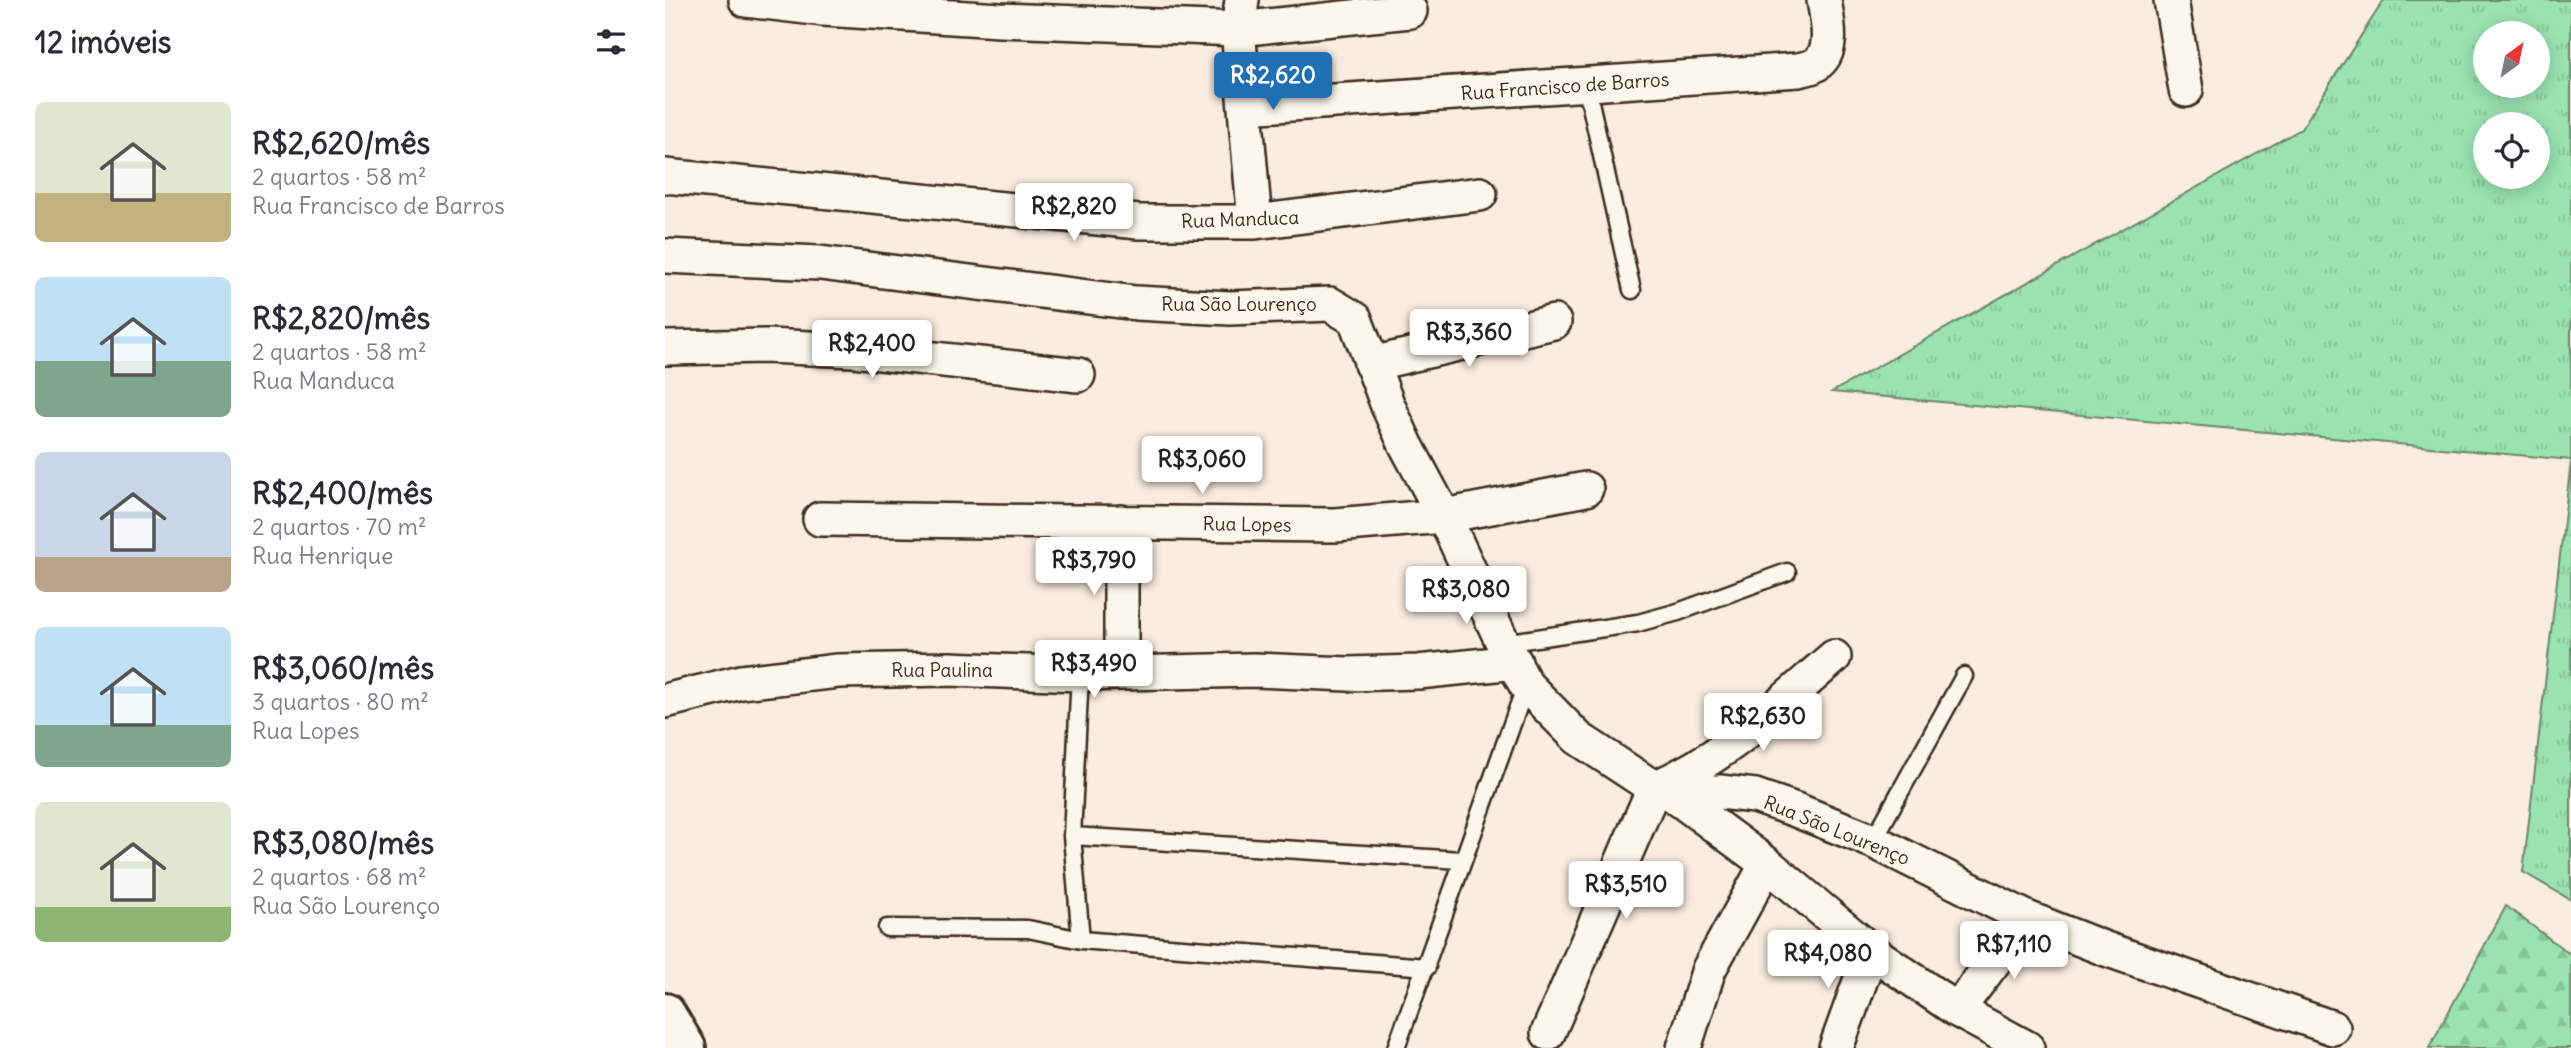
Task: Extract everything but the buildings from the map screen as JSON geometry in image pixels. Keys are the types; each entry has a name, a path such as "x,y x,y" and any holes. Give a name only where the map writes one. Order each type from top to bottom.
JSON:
{"street":[{"path":"746,0 823,9 1240,14 1410,11"},
{"name":"Rua Francisco de Barros","path":"1245,107 1798,70 1815,65 1824,55 1829,30 1824,0"},
{"path":"2171,0 2186,90"},
{"path":"1240,14 1255,222"},
{"name":"Rua Manduca","path":"665,176 1139,222 1255,222 1480,194"},
{"name":"Rua São Lourenço","path":"665,256 820,263 1136,303 1230,307 1330,304 1355,319 1406,445 1444,516 1515,663 1579,738 1663,791 1755,796 1873,841 2027,918 2103,948 2333,1028"},
{"path":"1371,364 1554,322"},
{"path":"665,348 766,346 853,350 1078,375"},
{"name":"Rua Lopes","path":"821,519 1335,525 1444,516 1586,489"},
{"path":"1121,522 1121,672"},
{"path":"1548,1033 1663,791 1741,737 1834,657"},
{"name":"Rua Paulina","path":"665,701 741,682 838,671 949,669 1080,674 1254,670 1348,674 1515,663"},
{"path":"1663,791 1767,864 1871,951 1957,1010 2027,1048"},
{"path":"1685,1048 1709,969 1767,864"},
{"path":"1957,1010 2027,918"},
{"path":"1836,1048 1871,951"},
{"path":"665,1013 686,1048"}],"lane":[{"path":"1586,84 1632,290"},
{"path":"1396,1048 1427,967 1461,860 1515,663 1678,612 1787,572"},
{"path":"1080,674 1072,836 1081,940"},
{"path":"1873,841 1964,676"},
{"path":"1072,836 1461,860"},
{"path":"887,928 1028,929 1081,940 1427,967"}],"green space":[{"path":"2384,0 2571,0 2571,460 1832,392 2301,129"},
{"path":"2571,461 2571,900 2523,872"},
{"path":"2506,906 2571,955 2571,1048 2429,1048"}]}
